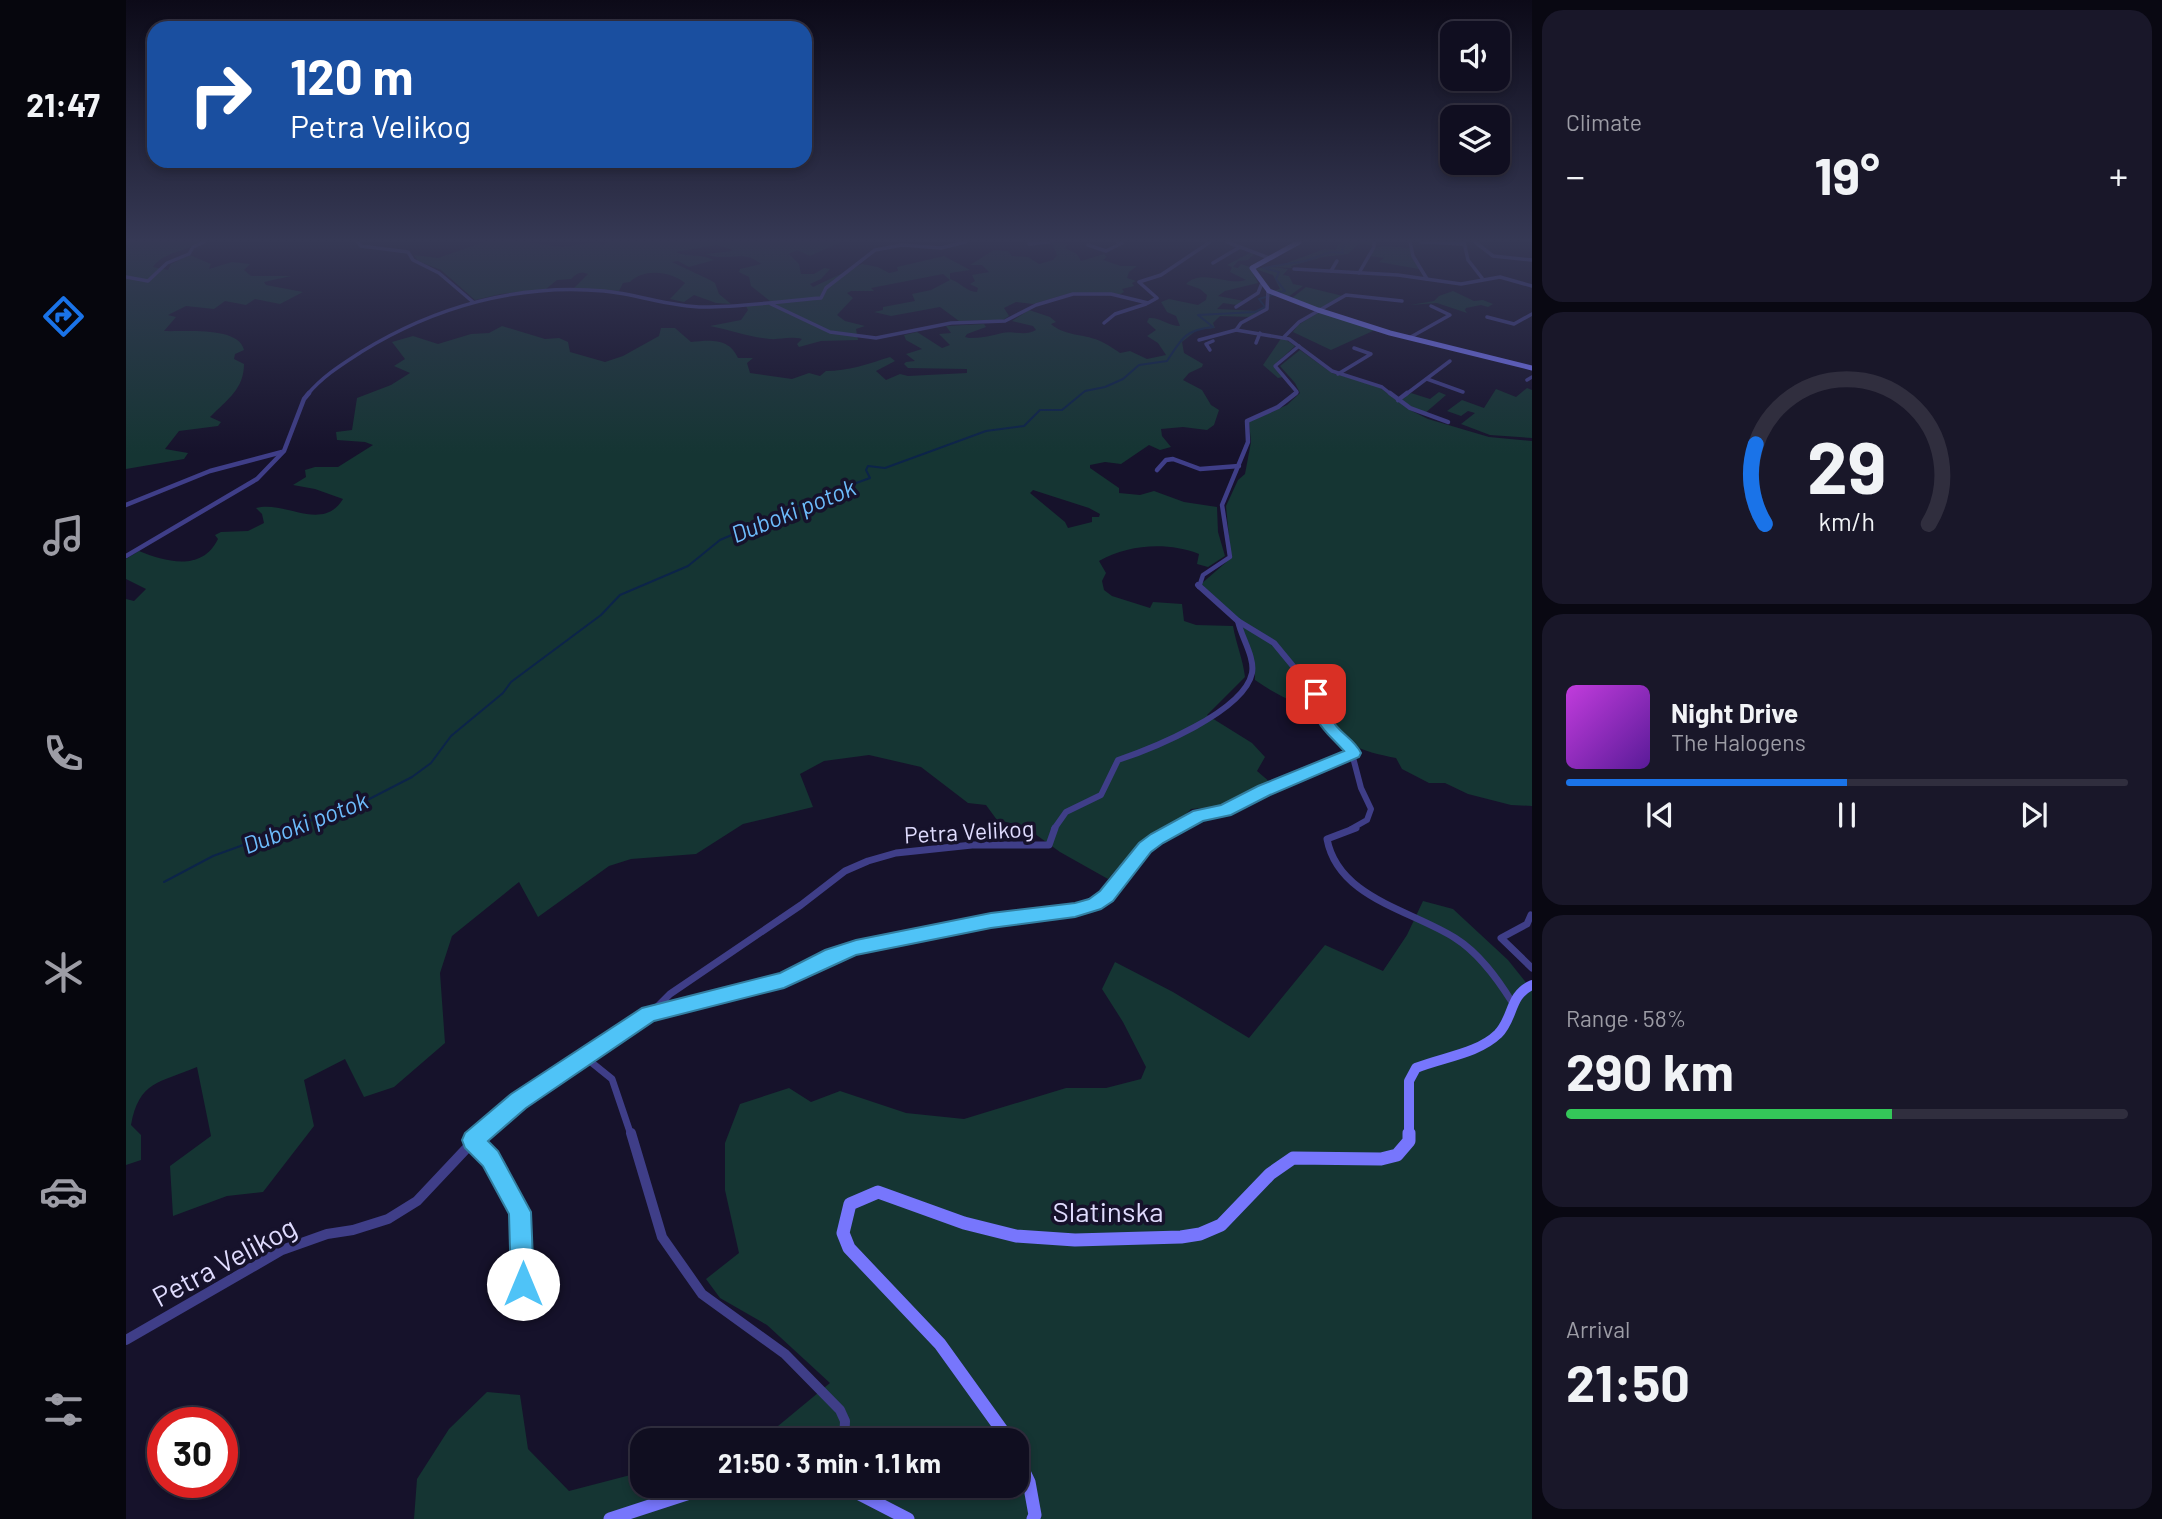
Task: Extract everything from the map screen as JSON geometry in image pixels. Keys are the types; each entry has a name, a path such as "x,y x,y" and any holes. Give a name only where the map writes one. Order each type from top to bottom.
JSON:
{"street":[{"path":"126,556 257,479 284,451 304,399 322,377 405,326 442,313"},
{"path":"790,313 830,332 876,338 951,323 1004,321 1019,313"},
{"path":"1104,323 1118,313"},
{"path":"1210,350 1207,343 1232,336 1241,323 1260,313"},
{"path":"1284,337 1313,313"},
{"path":"1327,313 1409,338 1532,368"},
{"path":"1409,338 1450,315 1446,313"},
{"path":"1487,317 1514,324 1532,314"},
{"path":"1199,340 1234,332 1284,337 1338,374 1382,387 1420,414 1448,422"},
{"path":"1256,343 1260,333"},
{"path":"1299,346 1275,366 1297,392 1278,407 1249,418 1248,442 1222,505 1230,557 1203,575 1198,586 1238,621 1273,643 1316,694 1324,720 1332,732 1350,746 1370,814 1367,820 1357,827 1327,839 1327,847 1334,860 1368,896 1425,920 1457,939 1491,969 1513,1002"},
{"path":"1338,374 1371,354 1354,348"},
{"path":"1398,400 1451,361"},
{"path":"1427,379 1463,391"},
{"path":"126,505 210,471 284,451"},
{"path":"1157,470 1166,460 1173,459 1199,469 1239,466"},
{"name":"Petra Velikog","path":"126,1340 282,1250 327,1234 354,1230 388,1219 417,1200 473,1140 518,1101 649,1014 670,994 801,905 838,876 868,861 896,853 958,846 1049,845 1056,823 1066,812 1101,795 1118,760 1195,729 1212,717 1250,679 1252,668 1240,636 1238,621"},
{"name":"Petra Velikog","path":"649,1014 784,980 831,956 856,947 991,920 1075,910 1094,904 1107,896 1145,848 1157,838 1199,816 1225,811 1264,790 1353,753"},
{"path":"1531,915 1527,924 1501,938 1532,968"},
{"name":"Slatinska","path":"1000,1428 940,1344 849,1248 843,1233 850,1204 878,1192 971,1224 1016,1236 1071,1240 1184,1237 1210,1231 1230,1218 1280,1164 1293,1158 1381,1159 1397,1155 1409,1141 1409,1081 1416,1068 1474,1049 1496,1036 1506,1026 1513,1002 1523,988 1532,985"},
{"path":"586,1058 612,1079 642,1166 662,1237 702,1294 785,1354 840,1410 845,1421 845,1428"},
{"path":"473,1140 491,1158 520,1212 523,1284"},
{"path":"1029,1482 1035,1516 1033,1519"},
{"path":"610,1519 675,1498"},
{"path":"867,1498 908,1519"}],"green space":[{"path":"126,313 172,313 168,315 176,317 164,331 210,332 232,337 240,342 244,350 235,354 234,359 244,364 243,373 233,394 210,417 221,422 218,426 179,431 165,449 188,453 184,459 126,469"},
{"path":"746,313 839,313 837,315 845,321 865,326 856,329 858,340 821,341 799,347 797,344 802,339 762,338 710,326 741,320"},
{"path":"878,313 908,313 891,316"},
{"path":"948,313 1007,313 1009,316 1003,320 959,321"},
{"path":"1025,313 1038,313 1050,317 1056,322 1051,324 1061,330 1098,340 1120,353 1130,351 1147,359 1166,355 1158,343 1147,336 1156,330 1147,322 1149,318 1180,326 1176,316 1169,313 1257,313 1250,317 1220,316 1213,323 1215,328 1197,330 1182,342 1184,353 1203,364 1183,380 1202,390 1211,405 1219,410 1214,425 1207,430 1183,427 1161,429 1162,436 1171,447 1160,450 1149,445 1121,464 1105,462 1090,465 1090,468 1119,488 1119,493 1140,495 1154,491 1184,502 1217,507 1218,532 1225,556 1208,567 1197,564 1199,554 1187,550 1162,546 1136,548 1099,561 1106,573 1102,581 1104,590 1112,596 1150,608 1153,602 1182,604 1184,621 1196,625 1233,626 1245,677 1207,715 1252,743 1265,757 1257,771 1271,783 1224,806 1191,809 1179,821 1157,830 1132,851 1108,879 1060,852 1024,826 997,820 986,805 968,803 921,767 869,755 824,761 800,774 813,807 743,824 696,854 631,859 609,866 538,917 519,882 452,936 440,973 445,1043 394,1087 364,1097 345,1059 304,1080 314,1126 263,1192 227,1196 173,1216 170,1166 211,1136 197,1067 153,1086 139,1100 131,1125 141,1135 141,1160 126,1165 126,599 134,601 146,589 126,579 126,559 139,551 172,561 193,560 211,549 218,539 215,535 221,532 248,531 264,523 262,514 256,508 279,508 314,515 325,514 334,509 343,499 293,485 306,477 305,470 338,467 373,445 337,440 336,432 352,430 357,398 391,385 410,373 394,366 405,359 392,342 413,336 438,344 471,334 489,333 502,326 545,339 559,338 568,342 570,352 605,362 623,356 659,336 661,328 675,328 691,342 719,342 730,347 738,358 753,358 747,363 750,373 792,379 809,373 820,376 826,371 866,365 890,357 895,361 876,371 886,380 900,374 908,376 967,373 967,369 908,368 904,364 915,361 906,354 922,349 906,340 904,335 917,332 942,348 950,345 939,334 951,333 946,326 984,324 986,327 967,334 965,337 969,338 1006,332 1027,333 1036,330 1033,326 1012,321","holes":["1033,490 1100,514 1099,517 1092,517 1092,522 1068,528 1065,522 1030,493"]},
{"path":"1322,313 1375,330 1331,350 1293,332 1298,325"},
{"path":"1282,337 1295,346 1273,366 1283,377 1278,378 1263,365"},
{"path":"1300,350 1332,373 1378,386 1408,409 1428,419 1489,437 1532,441 1532,806 1511,805 1468,794 1445,783 1429,783 1402,769 1396,758 1352,744 1337,731 1324,709 1296,703 1255,680 1255,671 1239,619 1201,584 1231,558 1226,506 1238,480 1245,474 1251,442 1249,422 1287,405 1300,393 1280,366"},
{"path":"1527,388 1532,390 1532,438 1490,435 1461,424 1475,413 1468,411 1461,416 1447,411 1462,400 1484,408 1496,389 1516,397"},
{"path":"1439,392 1446,395 1424,414 1411,408 1402,399 1411,393 1430,399"},
{"path":"1423,901 1453,909 1508,960 1532,990 1532,1519 414,1519 417,1479 449,1429 487,1392 520,1395 528,1449 569,1491 630,1475 630,1498 1029,1498 1029,1428 776,1428 830,1383 767,1325 720,1298 706,1279 739,1253 725,1190 725,1143 740,1104 789,1088 811,1102 840,1091 906,1113 964,1119 1066,1088 1106,1088 1141,1079 1146,1067 1102,989 1115,962 1173,992 1249,1038 1325,945 1383,971 1407,935"}],"waterway":[{"name":"Duboki potok","path":"164,882 213,856 309,821 348,810 412,777 431,763 451,736 503,693 511,682 601,615 620,595 688,566 720,540 757,524 790,514 798,506 830,497 834,491 870,478 866,470 868,466 885,468 986,431 1024,426 1040,410 1062,410 1085,391 1105,387 1123,379 1139,365 1167,361 1190,333 1213,327 1198,315 1238,313"}],"route":[{"path":"523,1284 520,1212 491,1158 473,1140 518,1101 649,1014 784,980 831,956 856,947 991,920 1075,910 1094,904 1107,896 1145,848 1157,838 1199,816 1225,811 1264,790 1353,753 1350,746 1332,732 1324,720 1316,694"}]}
